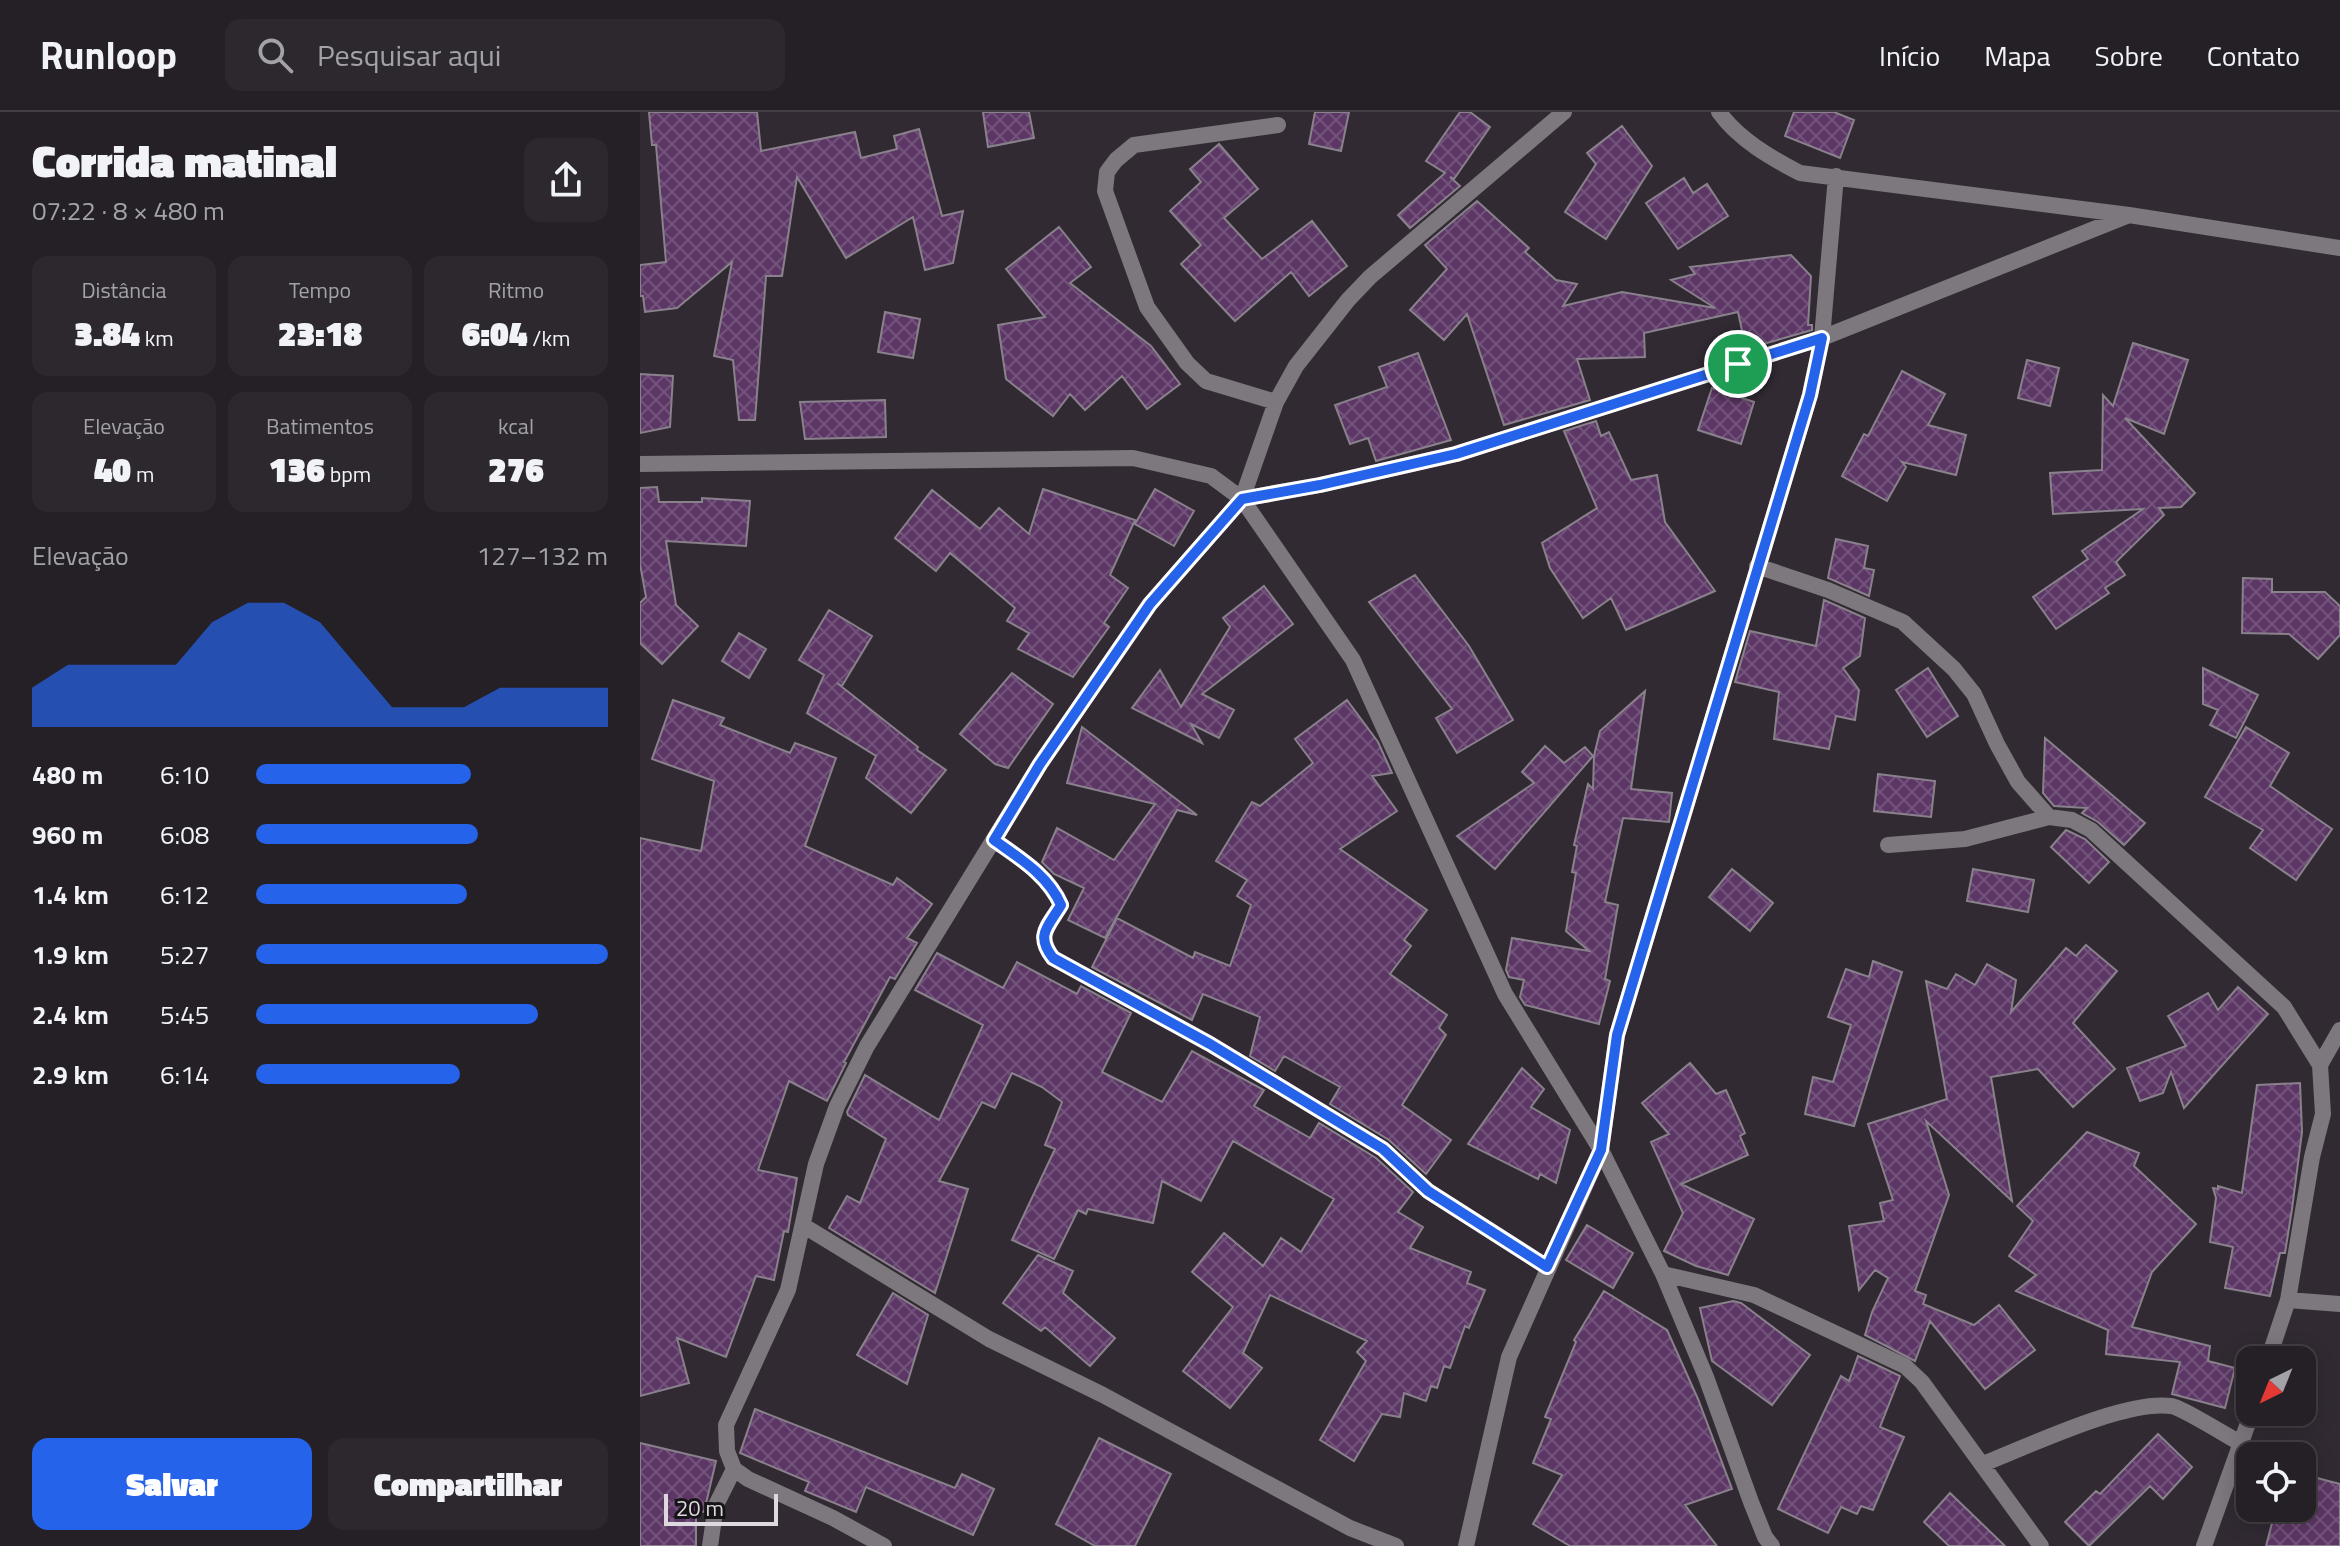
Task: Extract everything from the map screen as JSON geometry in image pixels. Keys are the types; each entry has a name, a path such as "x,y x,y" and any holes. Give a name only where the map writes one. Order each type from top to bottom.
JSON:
{"street":[{"path":"884,1546 833,1518 759,1485 734,1469 727,1451 726,1425 788,1290 816,1164 843,1094 867,1046 1040,764 1150,604 1242,499 1276,402 1296,366 1370,277 1564,112"},
{"path":"1719,112 1726,122 1771,158 1800,173 2129,215 2340,248"},
{"path":"1276,402 1206,381 1187,363 1147,307 1105,191 1107,172 1134,145 1278,125"},
{"path":"1466,1546 1509,1357 1601,1150 1617,1035 1810,395 1822,338 1836,176"},
{"path":"1242,499 1456,454 1822,338 2129,215"},
{"path":"640,464 1133,458 1211,476 1242,499 1353,660 1505,994 1601,1150 1663,1274 1706,1377 1765,1537 1772,1546"},
{"path":"1757,566 1828,590 1903,622 1954,669 1974,694 2018,782 2049,817"},
{"path":"1888,845 1965,839 2049,817 2072,820 2091,830 2284,1007 2320,1065 2323,1114 2312,1157 2288,1300 2273,1346"},
{"path":"994,840 1037,871 1055,891 1061,905 1043,935 1044,946 1053,958 1210,1044 1383,1149 1428,1191 1547,1267"},
{"path":"2320,1065 2340,1030"},
{"path":"804,1226 989,1339 1103,1395 1350,1528 1396,1546"},
{"path":"1663,1274 1754,1295 1905,1366 1922,1382 2041,1546"},
{"path":"2288,1300 2340,1304"},
{"path":"1983,1464 2104,1417 2142,1407 2174,1406 2238,1442"},
{"path":"2204,1546 2236,1460"},
{"path":"710,1546 716,1505 734,1469"}],"building":[{"path":"649,112 757,112 761,151 855,132 861,158 897,149 894,136 919,129 942,216 963,211 953,263 925,270 913,217 846,258 797,177 782,276 766,276 755,420 739,420 733,360 714,356 732,262 677,308 645,312 643,296 640,296 640,265 666,262 656,145 652,145"},
{"path":"983,112 1029,112 1034,138 988,147"},
{"path":"1315,112 1349,112 1341,151 1309,144"},
{"path":"1460,112 1470,112 1490,127 1454,179 1450,177 1460,186 1410,228 1398,215 1445,173 1426,161"},
{"path":"1794,112 1834,112 1854,120 1840,158 1785,136"},
{"path":"1622,126 1652,166 1606,239 1565,212 1596,164 1587,153"},
{"path":"1219,144 1258,189 1224,218 1262,259 1312,221 1347,266 1309,296 1291,272 1235,321 1181,264 1201,245 1170,211 1201,182 1190,169"},
{"path":"1684,178 1693,193 1707,184 1728,216 1678,249 1646,203"},
{"path":"1477,201 1529,248 1525,252 1556,280 1577,284 1563,306 1622,292 1715,308 1671,280 1695,274 1690,267 1791,255 1811,276 1808,325 1812,325 1812,330 1746,349 1738,312 1644,333 1645,357 1577,359 1590,400 1504,425 1467,314 1444,340 1410,310 1447,269 1425,245"},
{"path":"1059,227 1091,267 1070,283 1151,346 1180,384 1147,409 1122,376 1085,410 1070,394 1053,416 1006,379 998,325 1045,317 1006,269"},
{"path":"885,312 920,319 913,358 878,352"},
{"path":"2133,343 2188,360 2164,434 2125,418 2195,493 2181,507 2159,508 2164,515 2116,562 2125,575 2105,588 2109,593 2056,629 2033,597 2088,559 2082,551 2143,509 2053,514 2050,473 2102,470 2103,395 2113,406"},
{"path":"1418,353 1451,440 1376,461 1368,438 1350,444 1335,405 1387,387 1379,367"},
{"path":"2027,360 2059,368 2050,406 2018,398"},
{"path":"1902,371 1945,394 1928,425 1966,435 1956,475 1902,462 1906,467 1887,501 1842,476 1864,434 1868,436"},
{"path":"640,374 673,376 670,427 640,433"},
{"path":"1712,388 1754,402 1741,444 1698,430"},
{"path":"885,400 886,437 805,439 800,402"},
{"path":"1596,421 1601,436 1609,432 1631,480 1657,475 1665,522 1715,591 1626,630 1611,598 1583,618 1550,568 1542,543 1597,508 1564,431"},
{"path":"657,487 659,502 702,502 702,498 750,501 746,546 666,541 676,605 698,626 662,664 640,643 640,603 646,597 640,564 640,488"},
{"path":"1043,489 1135,520 1110,575 1128,588 1104,623 1109,627 1073,677 1018,649 1029,633 1007,621 1015,608 950,553 936,571 895,538 932,490 980,529 999,508 1029,534"},
{"path":"1155,489 1194,511 1174,546 1135,524"},
{"path":"1836,539 1868,546 1864,568 1874,570 1869,596 1828,578"},
{"path":"1415,575 1469,646 1513,720 1457,753 1436,718 1452,709 1369,602"},
{"path":"2243,578 2272,579 2272,592 2325,592 2340,606 2340,635 2318,659 2289,634 2242,633"},
{"path":"1264,586 1293,624 1202,694 1234,710 1219,738 1191,724 1202,743 1132,708 1160,670 1181,707 1230,627 1223,618"},
{"path":"1824,600 1865,618 1860,656 1843,668 1859,690 1855,720 1836,716 1829,749 1774,739 1779,692 1735,682 1750,631 1816,646"},
{"path":"829,610 872,636 842,686 837,683 918,747 917,750 946,770 911,813 866,778 876,756 807,713 824,675 799,660"},
{"path":"739,633 766,649 749,678 722,661"},
{"path":"1928,668 1958,716 1927,737 1896,690"},
{"path":"2203,668 2258,695 2236,738 2210,725 2218,710 2203,704"},
{"path":"1012,673 1053,704 1008,768 995,764 960,734"},
{"path":"1645,691 1631,789 1672,793 1669,822 1623,818 1605,902 1618,905 1605,979 1610,981 1599,1024 1525,1005 1520,997 1524,980 1509,977 1506,970 1512,938 1589,951 1566,931 1576,873 1572,872 1577,846 1574,845 1588,784 1593,789 1594,756 1600,731"},
{"path":"673,700 724,718 720,725 790,753 795,743 836,758 805,846 893,885 897,878 932,904 907,938 917,943 895,979 890,977 844,1062 827,1101 789,1081 758,1170 797,1178 788,1232 784,1231 774,1280 756,1276 726,1357 677,1338 689,1383 640,1396 640,838 701,851 714,781 652,759"},
{"path":"1347,700 1378,742 1392,773 1372,776 1397,811 1340,849 1427,910 1404,940 1411,946 1390,974 1447,1015 1439,1028 1446,1035 1402,1105 1451,1140 1426,1174 1389,1140 1330,1104 1340,1087 1284,1056 1275,1071 1250,1056 1260,1017 1203,994 1192,1020 1092,967 1117,918 1193,958 1195,952 1230,966 1251,905 1237,896 1247,880 1216,861 1252,802 1260,806 1313,763 1295,739"},
{"path":"1082,727 1197,815 1177,810 1105,938 1068,920 1084,888 1054,874 1042,862 1057,828 1114,860 1155,804 1067,783"},
{"path":"2246,727 2289,753 2270,786 2332,829 2296,880 2250,848 2263,830 2205,797"},
{"path":"2045,738 2145,823 2124,845 2098,822 2082,813 2087,808 2054,806 2043,793"},
{"path":"1545,746 1564,763 1585,747 1593,756 1495,869 1457,836 1534,783 1522,772"},
{"path":"1878,774 1935,781 1931,817 1874,811"},
{"path":"2066,830 2085,839 2109,862 2089,883 2051,847"},
{"path":"1732,869 1773,903 1750,931 1709,897"},
{"path":"1973,869 2034,880 2028,912 1967,901"},
{"path":"2086,945 2117,971 2073,1023 2115,1069 2073,1107 2038,1069 1991,1077 2012,1201 1926,1121 1949,1195 1915,1291 1926,1295 1923,1304 1974,1325 1999,1305 2035,1350 1985,1389 1930,1321 1915,1361 1865,1335 1888,1278 1875,1270 1859,1290 1849,1226 1884,1221 1880,1203 1893,1200 1868,1124 1947,1099 1926,981 1947,989 1956,974 1975,985 1987,964 2016,980 2011,1012 2066,948 2076,956"},
{"path":"937,953 1003,988 1017,962 1077,994 1081,986 1131,1013 1102,1072 1162,1102 1192,1051 1264,1090 1254,1106 1310,1138 1319,1123 1376,1158 1413,1192 1398,1212 1423,1227 1410,1248 1471,1272 1467,1283 1485,1290 1469,1328 1465,1326 1450,1368 1444,1366 1437,1388 1431,1386 1426,1401 1404,1393 1400,1417 1382,1414 1354,1461 1320,1440 1366,1361 1357,1352 1367,1341 1270,1295 1243,1353 1262,1368 1230,1408 1183,1371 1233,1307 1192,1272 1224,1233 1263,1266 1281,1238 1301,1252 1334,1199 1233,1141 1201,1201 1162,1181 1153,1223 1088,1209 1086,1214 1078,1210 1054,1259 1012,1240 1055,1149 1045,1145 1062,1102 1042,1087 1012,1073 995,1108 982,1102 939,1181 968,1189 935,1293 829,1228 847,1196 860,1203 886,1139 847,1112 865,1075 939,1120 983,1025 915,990"},
{"path":"1873,961 1902,972 1854,1126 1805,1114 1813,1077 1833,1082 1851,1025 1828,1017 1846,969 1869,977"},
{"path":"2238,987 2268,1014 2184,1108 2171,1072 2163,1093 2140,1101 2127,1068 2186,1046 2168,1016 2208,993 2218,1010"},
{"path":"1690,1063 1716,1094 1726,1090 1745,1133 1740,1136 1748,1155 1681,1184 1754,1219 1728,1275 1696,1266 1664,1251 1683,1213 1651,1142 1669,1134 1642,1103"},
{"path":"1522,1068 1544,1089 1531,1107 1570,1130 1556,1183 1540,1174 1538,1179 1468,1144"},
{"path":"2300,1083 2302,1132 2292,1209 2285,1253 2280,1253 2270,1296 2225,1288 2233,1247 2210,1242 2216,1198 2213,1188 2218,1189 2218,1186 2242,1193 2257,1085"},
{"path":"2087,1132 2139,1153 2134,1166 2196,1224 2152,1272 2132,1327 2210,1346 2208,1361 2235,1368 2225,1408 2172,1394 2180,1362 2106,1354 2108,1330 2016,1291 2036,1275 2009,1256 2033,1221 2017,1206"},
{"path":"1587,1225 1633,1253 1613,1288 1566,1260"},
{"path":"1038,1255 1073,1271 1063,1293 1115,1338 1090,1366 1045,1327 1041,1331 1003,1303"},
{"path":"1604,1291 1667,1330 1698,1399 1732,1489 1685,1505 1717,1546 1570,1546 1533,1524 1562,1475 1533,1463 1551,1419 1545,1417 1576,1342 1574,1340"},
{"path":"893,1293 928,1315 907,1384 857,1355"},
{"path":"1733,1301 1741,1303 1810,1355 1772,1405 1712,1361 1700,1308"},
{"path":"1858,1356 1900,1376 1880,1427 1904,1437 1873,1510 1861,1506 1857,1514 1841,1507 1828,1533 1778,1509 1841,1376 1849,1381"},
{"path":"755,1409 955,1488 962,1474 994,1489 973,1535 866,1487 856,1512 805,1491 809,1482 740,1453"},
{"path":"2158,1434 2192,1467 2163,1499 2150,1486 2089,1546 2065,1522 2096,1491 2100,1494"},
{"path":"1099,1438 1171,1474 1135,1546 1095,1546 1056,1524"},
{"path":"640,1443 716,1461 704,1512 696,1511 696,1546 640,1546"},
{"path":"2316,1478 2340,1484 2340,1546 2266,1546 2272,1522 2316,1522"},
{"path":"1950,1493 2005,1546 1949,1546 1924,1522"}],"route":[{"path":"1822,338 1810,395 1617,1035 1601,1150 1547,1267 1428,1191 1383,1149 1210,1044 1053,958 1044,946 1043,935 1061,905 1055,891 1037,871 994,840 1040,764 1150,604 1242,499 1456,454 1738,364 1822,338"}]}
